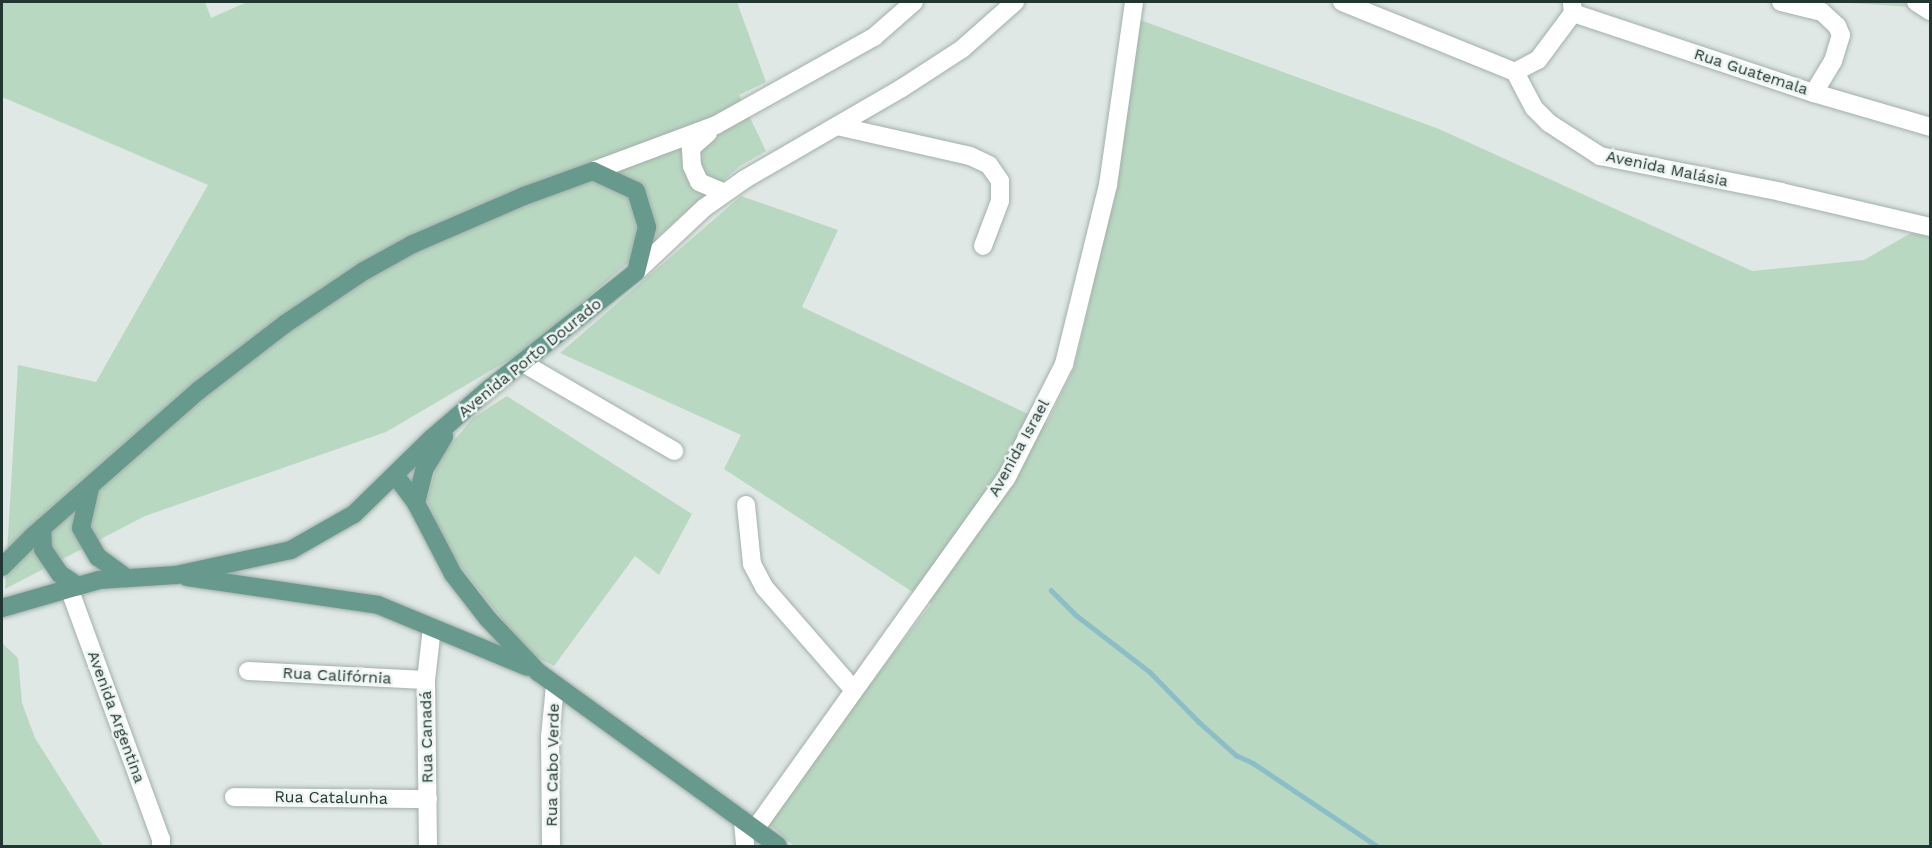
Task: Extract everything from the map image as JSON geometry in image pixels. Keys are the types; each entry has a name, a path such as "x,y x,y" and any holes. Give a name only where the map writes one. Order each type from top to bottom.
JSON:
{"main road":[{"path":"2,567 42,528 198,391 285,324 364,272 413,244 524,196 593,171 636,191 648,227 636,272"},
{"name":"Avenida Porto Dourado","path":"2,608 99,580 176,575 291,550 354,514 432,438 490,388 636,272"},
{"path":"416,503 425,468 441,440 490,388"},
{"path":"395,475 416,503 453,574 488,619 538,672 778,846"},
{"path":"90,488 81,528 98,557 127,578"},
{"path":"42,528 43,549 60,574 73,587"},
{"path":"176,575 378,605 538,672"}],"street":[{"path":"593,171 716,125 874,37 914,2"},
{"name":"Avenida Porto Dourado","path":"636,272 704,208 725,193 962,49 1015,2"},
{"name":"Avenida Israel","path":"749,825 854,690 1006,479 1064,364 1108,185 1134,2"},
{"path":"1342,2 1515,72 1538,60 1573,7"},
{"path":"1781,2 1822,12 1837,26 1841,35 1833,61 1814,93"},
{"path":"1916,2 1930,11"},
{"name":"Rua Guatemala","path":"1573,7 1814,93 1930,127"},
{"name":"Avenida Malásia","path":"1515,72 1534,108 1541,116 1600,156 1781,192 1930,227"},
{"path":"716,125 691,148 692,166 699,182 725,193"},
{"path":"837,126 970,156 989,165 1000,181 1000,201 983,246"},
{"path":"523,363 674,451"},
{"path":"746,505 752,564 764,587 854,690"},
{"name":"Avenida Argentina","path":"73,587 161,839 161,846"},
{"name":"Rua Canadá","path":"428,846 426,680 432,627"},
{"name":"Rua Califórnia","path":"248,671 426,680"},
{"name":"Rua Cabo Verde","path":"551,846 550,737 555,685"},
{"name":"Rua Catalunha","path":"234,797 428,800"},
{"path":"745,846 749,825"}],"green space":[{"path":"2,2 205,2 211,18 247,2 737,2 766,82 739,95 766,151 740,166 529,348 386,432 145,516 5,589 18,365 96,382 208,185 2,97"},
{"path":"1832,2 1930,2 1930,8 1897,6"},
{"path":"1132,17 1439,129 1752,271 1864,260 1911,233 1930,233 1930,846 794,846 766,821 931,604 724,469 741,435 560,353 741,196 838,230 802,307 1047,423 1074,368 1091,296 1108,210"},
{"path":"507,396 692,514 659,575 635,556 554,666 532,655 450,553 427,500 439,458 473,418"},
{"path":"2,643 18,658 22,703 35,738 103,846 2,846"}],"waterway":[{"path":"1051,590 1076,615 1150,672 1199,722 1236,755 1253,763 1377,846"}]}
